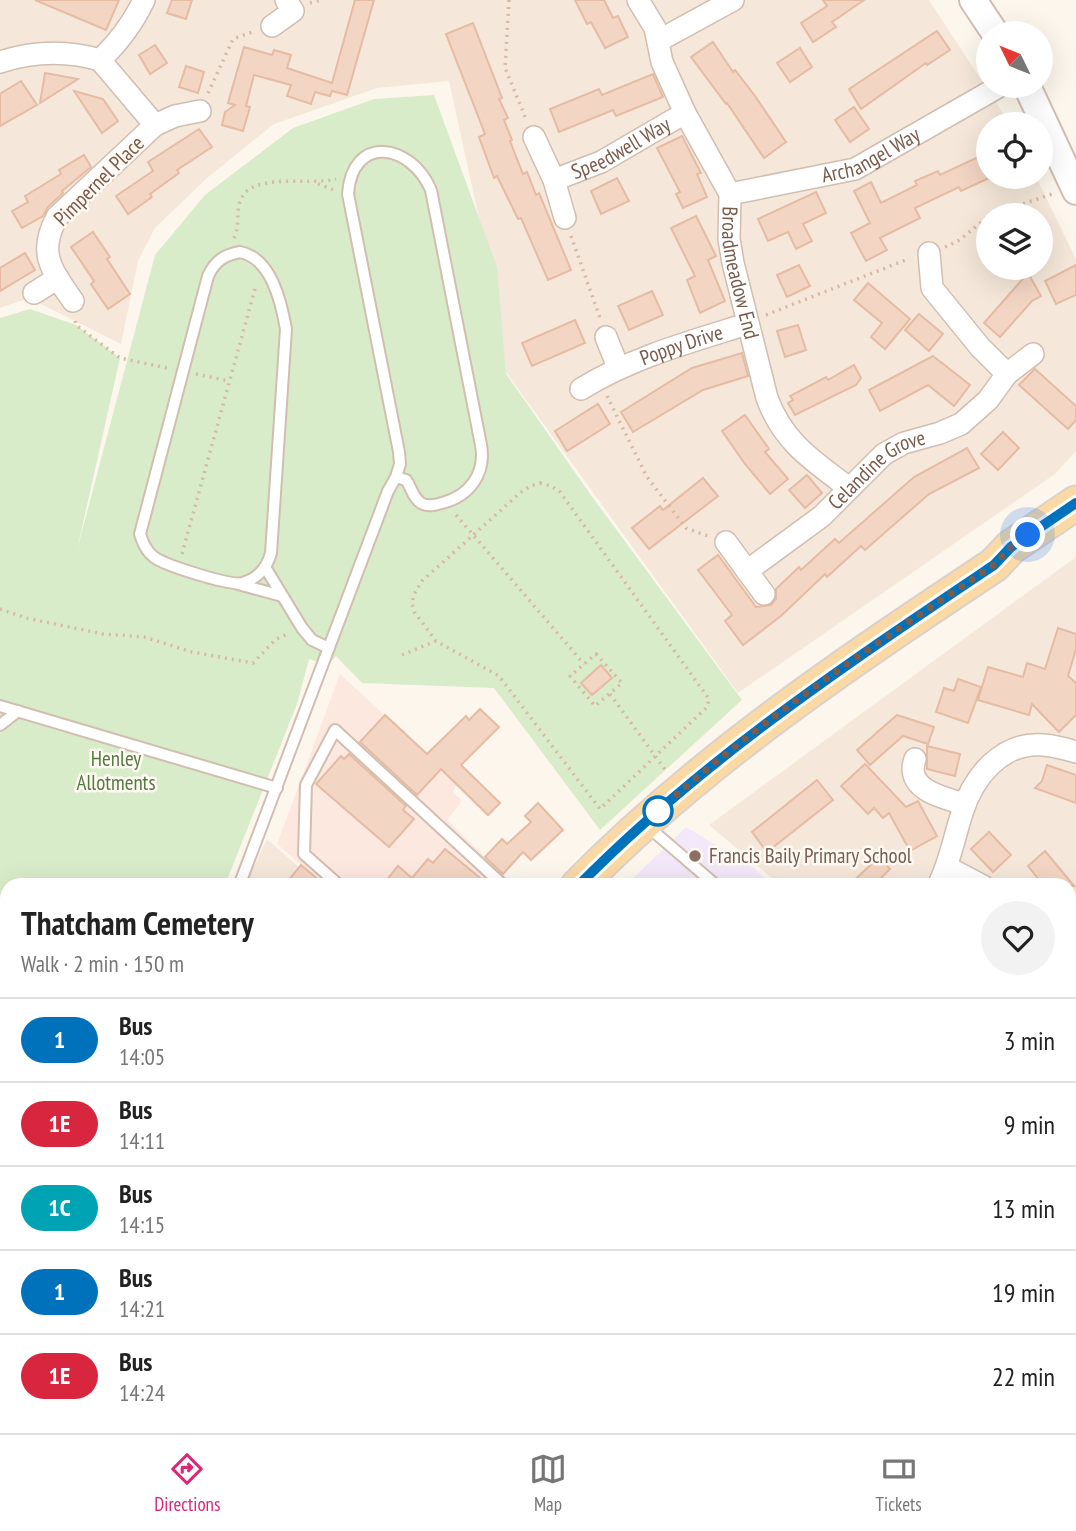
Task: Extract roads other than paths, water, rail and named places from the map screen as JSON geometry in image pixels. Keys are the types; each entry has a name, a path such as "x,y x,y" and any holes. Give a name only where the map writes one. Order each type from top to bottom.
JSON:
{"main road":[{"path":"586,878 644,823 677,784 994,565 1011,547 1076,503"},
{"path":"994,565 1020,558 1076,527"}],"street":[{"path":"0,62 47,52 78,53 100,60 122,37 144,0"},
{"name":"Broadmeadow End","path":"638,0 655,28 662,62 685,113 730,194 729,239 747,324 767,398 783,432 803,452 849,488"},
{"path":"657,41 733,0"},
{"path":"973,0 987,21"},
{"path":"272,26 294,5"},
{"name":"Pimpernel Place","path":"100,60 155,125"},
{"name":"Archangel Way","path":"730,194 855,169 979,98"},
{"path":"1033,98 1075,188"},
{"name":"Pimpernel Place","path":"74,301 49,264 47,235 57,217 155,125 176,116 200,111"},
{"name":"Speedwell Way","path":"554,180 601,162 685,113"},
{"name":"Speedwell Way","path":"534,137 554,180 565,218"},
{"path":"929,253 924,293 1007,374"},
{"path":"34,293 58,278"},
{"name":"Poppy Drive","path":"589,384 618,368 659,351 747,324"},
{"name":"Poppy Drive","path":"606,337 618,368"},
{"name":"Celandine Grove","path":"747,571 822,516 884,454 904,443 961,424 988,400 1007,374 1033,354"},
{"path":"726,542 764,594"},
{"path":"942,876 965,804 984,771 992,763 1011,751 1034,745 1076,752"},
{"path":"915,759 914,772 919,784 934,795 965,804"}],"lane":[{"path":"242,878 400,464 348,194 351,177 360,162 377,153 392,152 400,154 415,165 431,190 483,457 482,467 471,487 463,495 432,506 424,505 415,498 406,480 396,477"},
{"path":"236,584 250,580 265,567 271,554 286,329 278,297 261,263 249,254 240,252 225,256 214,264 206,282 141,527 143,544 160,561 236,584 282,596"},
{"path":"265,567 302,628 312,640 330,648"},
{"path":"0,706 277,788"},
{"path":"0,725 18,712"},
{"path":"331,878 304,854 306,785 335,730 495,878"},
{"path":"644,823 708,878"}],"place":[{"name":"Francis Baily Primary School","path":"695,856"}],"park label":[{"name":"Henley Allotments","path":"116,771"}]}
